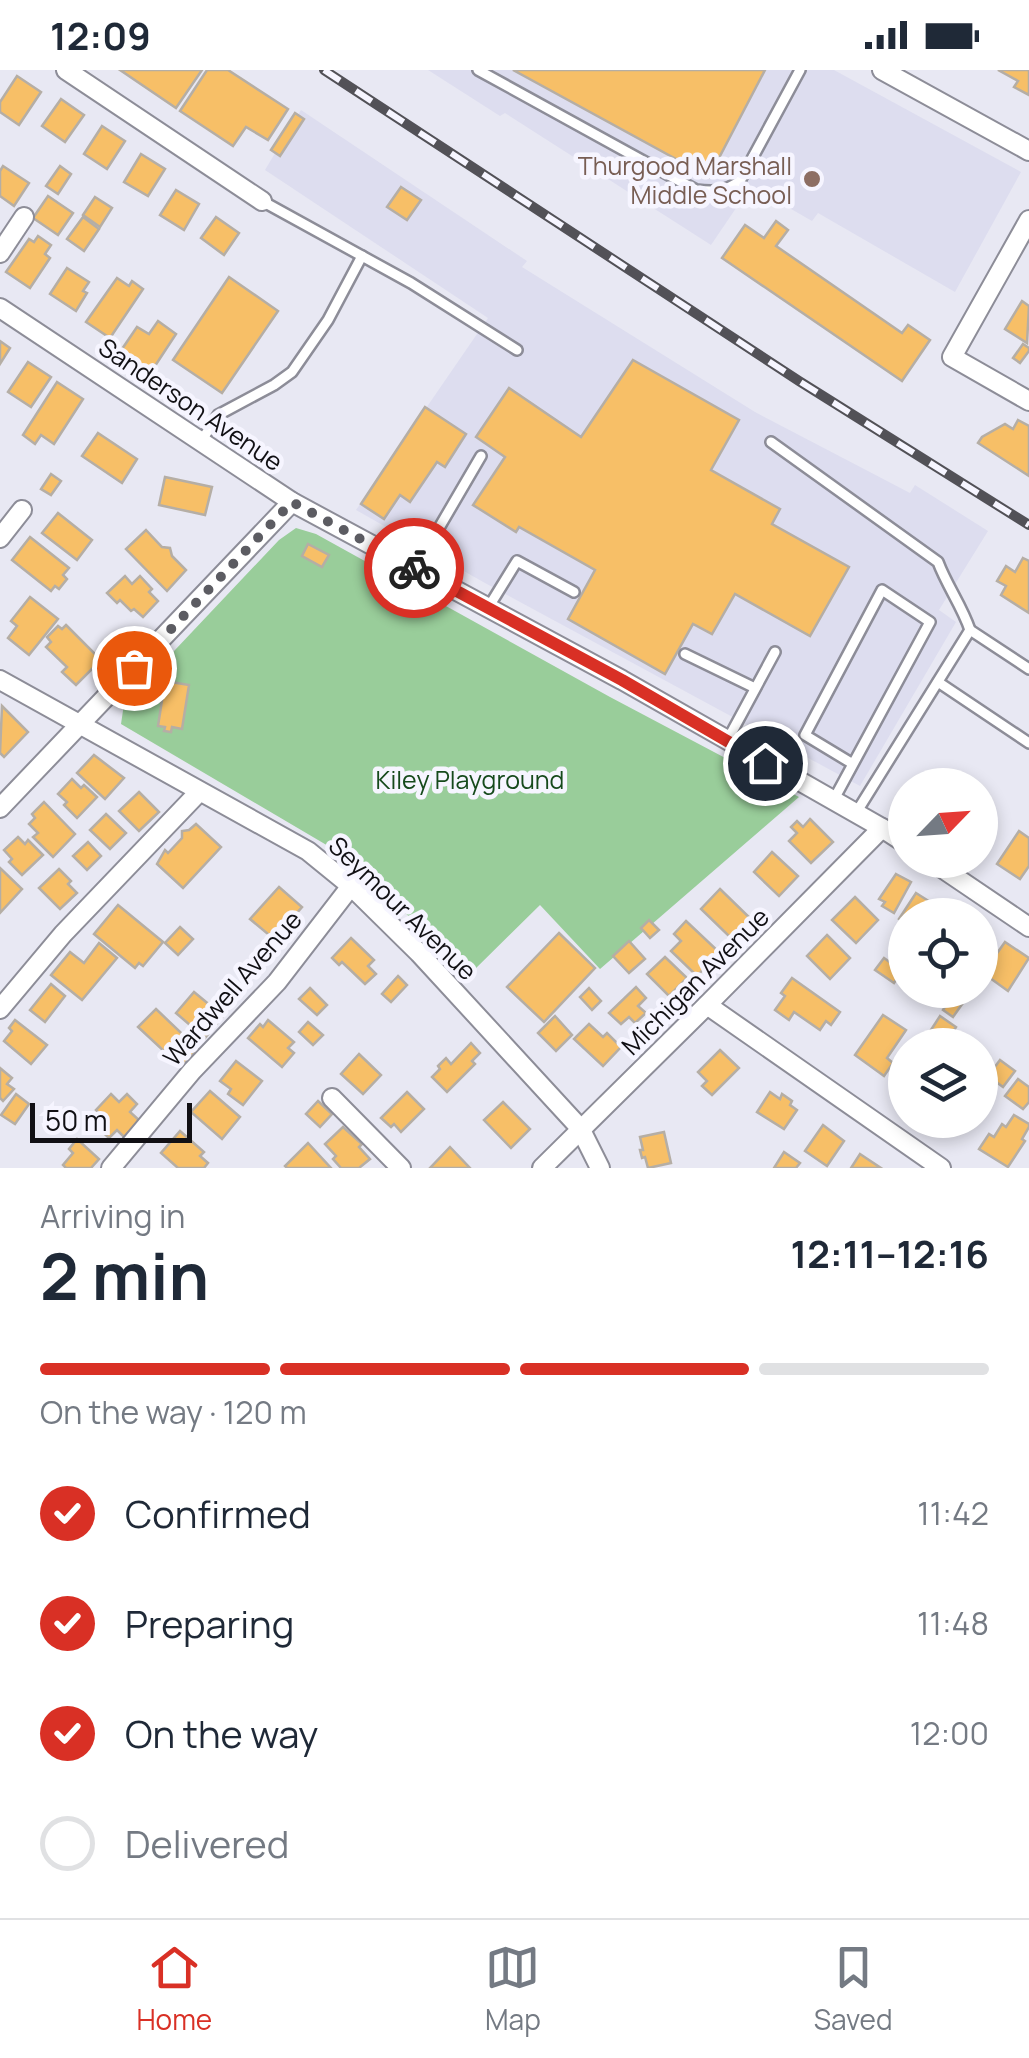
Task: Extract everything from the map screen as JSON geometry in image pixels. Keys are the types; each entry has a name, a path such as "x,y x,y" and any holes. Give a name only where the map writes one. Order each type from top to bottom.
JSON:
{"street":[{"path":"66,70 262,201"},
{"path":"882,70 1029,151"},
{"path":"0,253 24,217"},
{"path":"1029,220 952,357 1029,401"},
{"name":"Sanderson Avenue","path":"0,308 292,502 622,680 888,832"},
{"path":"0,808 292,502"},
{"path":"0,538 22,510"},
{"name":"Seymour Avenue","path":"0,680 308,851 352,886 420,953 580,1128 600,1168"},
{"path":"0,1009 63,934 199,792"},
{"name":"Michigan Avenue","path":"542,1168 882,828"},
{"path":"957,878 1029,927"},
{"name":"Wardwell Avenue","path":"112,1168 192,1072 277,982 352,886"},
{"path":"707,1006 941,1168"},
{"path":"332,1098 401,1168"}],"lane":[{"path":"478,70 696,190 717,193 740,181 800,70"},
{"path":"262,201 412,284 517,350"},
{"path":"202,440 218,415 292,372 328,320 362,256"},
{"path":"772,442 938,562 970,630 1029,669"},
{"path":"415,569 480,456"},
{"path":"488,608 518,561 574,592"},
{"path":"833,801 930,622 882,590 805,735 853,764"},
{"path":"856,814 970,630"},
{"path":"727,741 775,652"},
{"path":"685,654 755,688"},
{"path":"938,682 1029,743"}],"shaded area":[{"name":"Thurgood Marshall Middle School","path":"428,70 834,70 1021,172 955,292 818,213 812,221 751,186 711,245 505,113 500,116"},
{"path":"301,110 527,261 522,267 755,412 910,493 915,485 988,531 939,610 956,622 860,786 356,510 488,318 265,170"}],"green space":[{"name":"Kiley Playground","path":"296,528 316,534 799,797 600,969 540,905 470,974 335,850 121,724 124,704 279,540"}],"building":[{"path":"120,70 202,70 176,108"},
{"path":"207,70 228,70 288,109 268,140 246,127 233,146 180,111"},
{"path":"513,70 765,70 709,177"},
{"path":"998,70 1029,70 1029,95 1014,87 1018,81"},
{"path":"17,76 41,92 19,125 0,112 0,102"},
{"path":"61,99 84,115 65,142 42,126"},
{"path":"295,113 304,119 280,156 271,150"},
{"path":"102,126 125,141 107,169 84,154"},
{"path":"141,154 165,169 148,196 124,182"},
{"path":"3,166 29,183 14,206 0,196"},
{"path":"60,166 71,174 58,194 46,186"},
{"path":"401,187 421,200 407,220 387,207"},
{"path":"176,190 199,204 184,230 160,215"},
{"path":"48,196 73,213 58,235 33,218"},
{"path":"95,197 112,208 100,227 83,215"},
{"path":"83,217 99,229 84,251 67,239"},
{"path":"216,217 239,233 224,255 201,238"},
{"path":"776,221 788,230 776,246 902,333 908,325 930,340 902,381 722,258 745,225 764,238"},
{"path":"38,236 51,245 45,254 50,258 30,288 6,272 29,239 34,242"},
{"path":"67,268 89,282 76,311 50,294"},
{"path":"229,277 278,311 222,393 173,360"},
{"path":"117,278 129,286 132,281 143,289 110,338 86,322"},
{"path":"1022,301 1029,306 1027,343 1005,329"},
{"path":"158,321 176,334 151,372 120,352 137,327 149,334"},
{"path":"0,341 10,348 0,364"},
{"path":"1023,344 1029,351 1020,363 1013,358"},
{"path":"633,360 739,420 711,470 780,509 772,524 849,567 810,636 735,594 712,634 693,624 665,674 568,619 595,570 519,527 516,532 473,505 505,457 476,437 509,388 581,437"},
{"path":"28,362 51,377 31,407 8,392"},
{"path":"57,382 83,399 54,444 41,435 35,444 23,435"},
{"path":"425,407 466,434 445,467 437,462 410,502 400,495 384,519 361,504"},
{"path":"1018,420 1029,426 1029,476 978,443 1005,424 1013,429"},
{"path":"98,433 137,459 122,483 82,456"},
{"path":"51,474 61,481 51,495 41,489"},
{"path":"165,477 212,487 205,515 159,505"},
{"path":"58,513 92,540 77,560 42,533"},
{"path":"146,530 162,547 170,548 172,556 186,570 167,591 126,549"},
{"path":"30,537 69,568 59,589 55,586 51,591 12,560"},
{"path":"308,544 329,555 322,567 302,556"},
{"path":"1023,558 1029,561 1029,613 1001,595 1006,586 997,581 1006,566 1015,572"},
{"path":"125,576 132,584 140,576 158,601 143,617 107,593"},
{"path":"393,583 409,593 404,602 388,592"},
{"path":"30,597 58,619 29,655 8,638 17,626 11,621"},
{"path":"66,625 101,660 76,685 62,672 67,667 46,647 51,642 47,637 58,626 62,629"},
{"path":"165,681 189,685 182,729 172,727 171,732 158,726"},
{"path":"2,706 28,732 4,757 0,753"},
{"path":"94,755 124,778 105,799 77,773"},
{"path":"72,779 97,797 77,818 58,794"},
{"path":"139,792 159,812 139,831 119,811"},
{"path":"44,802 75,834 53,857 33,837 38,833 29,824 35,818 32,814"},
{"path":"106,814 126,833 110,849 90,830"},
{"path":"810,819 833,842 811,863 789,841 797,833 791,827 797,821 803,827"},
{"path":"196,824 221,847 183,888 157,864 165,850 168,853 182,838 182,831"},
{"path":"1019,831 1029,838 1029,866 1020,879 998,862"},
{"path":"18,837 25,844 28,840 43,855 22,875 4,850"},
{"path":"88,842 101,856 87,870 73,856"},
{"path":"772,852 798,876 779,896 754,872"},
{"path":"0,868 22,889 0,913"},
{"path":"59,869 77,893 60,909 39,888"},
{"path":"893,878 911,882 902,898 888,898 888,910 879,899"},
{"path":"279,887 302,907 274,939 250,919"},
{"path":"720,889 751,919 732,939 701,909"},
{"path":"855,897 878,920 856,943 832,920"},
{"path":"118,905 163,942 143,966 139,963 135,968 94,934"},
{"path":"649,920 659,930 650,938 641,928"},
{"path":"686,921 719,952 697,976 671,951 681,941 674,934"},
{"path":"180,927 193,939 178,955 165,943"},
{"path":"559,933 595,968 544,1022 507,987"},
{"path":"827,935 850,958 830,979 807,956"},
{"path":"351,938 374,960 368,966 376,974 365,984 342,962 339,965 332,958"},
{"path":"629,941 645,959 629,973 613,956"},
{"path":"1005,942 1029,958 1008,991 998,984 998,952"},
{"path":"99,943 117,958 82,1000 51,975 70,952 84,963"},
{"path":"665,957 687,978 669,996 647,974"},
{"path":"884,958 888,961 888,979 875,970"},
{"path":"398,976 407,985 391,1002 382,994"},
{"path":"792,978 840,1012 831,1025 826,1021 820,1030 794,1012 789,1020 775,1010"},
{"path":"51,984 65,996 45,1022 30,1010"},
{"path":"636,987 646,998 638,1006 646,1013 635,1023 629,1017 621,1024 609,1013"},
{"path":"310,988 327,1005 317,1015 299,999"},
{"path":"589,988 601,1001 592,1010 580,997"},
{"path":"194,992 223,1016 205,1038 176,1013"},
{"path":"944,1008 959,1008 953,1017"},
{"path":"156,1009 198,1049 181,1067 138,1027"},
{"path":"883,1015 903,1028 888,1028 888,1070 884,1076 855,1055"},
{"path":"555,1016 572,1035 556,1051 538,1033"},
{"path":"940,1016 956,1027 955,1028 932,1028"},
{"path":"15,1020 47,1045 31,1064 4,1041"},
{"path":"268,1020 294,1042 288,1048 294,1053 282,1067 248,1038"},
{"path":"308,1022 323,1035 313,1045 299,1032"},
{"path":"589,1024 603,1037 607,1033 621,1047 603,1066 574,1039"},
{"path":"471,1043 480,1053 472,1061 475,1064 447,1092 432,1077 446,1058 451,1064"},
{"path":"720,1050 739,1068 712,1095 702,1086 707,1081 698,1072"},
{"path":"359,1054 381,1075 363,1094 341,1074"},
{"path":"1000,1060 1015,1071 1003,1087 998,1083"},
{"path":"236,1061 262,1081 243,1105 228,1094 231,1089 220,1081"},
{"path":"0,1068 12,1078 7,1084 14,1089 3,1101 0,1098"},
{"path":"1018,1079 1029,1087 1029,1102 1023,1109 1005,1096"},
{"path":"210,1091 240,1117 222,1139 191,1112"},
{"path":"407,1092 424,1109 401,1132 381,1118"},
{"path":"770,1092 780,1099 782,1094 797,1110 784,1129 757,1112"},
{"path":"16,1094 29,1104 15,1124 1,1115"},
{"path":"111,1094 119,1102 127,1094 137,1104 130,1112 140,1121 124,1137 117,1130 109,1138 96,1126 104,1118 96,1110"},
{"path":"318,1101 332,1114 320,1127 306,1114"},
{"path":"503,1102 530,1129 511,1148 484,1120"},
{"path":"1014,1115 1029,1124 1022,1139 1025,1141 1008,1167 979,1149 986,1138 998,1138 1002,1124 1006,1127"},
{"path":"823,1125 844,1141 827,1166 805,1151"},
{"path":"343,1127 362,1144 359,1147 370,1159 359,1168 341,1168 325,1144"},
{"path":"180,1131 204,1152 200,1156 208,1163 204,1168 178,1168 161,1153"},
{"path":"664,1132 671,1163 648,1168 645,1157 642,1158 640,1137"},
{"path":"77,1139 99,1159 91,1168 63,1165 73,1153 69,1149"},
{"path":"308,1143 331,1168 285,1166"},
{"path":"450,1147 470,1168 430,1168"},
{"path":"784,1152 800,1163 796,1168 774,1168"},
{"path":"860,1154 881,1168 851,1168"}],"railway":[{"path":"324,70 799,381 1029,525"}],"way so far":[{"path":"134,668 292,502 414,568"}],"place":[{"name":"Thurgood Marshall Middle School","path":"812,179"}],"route":[{"path":"414,568 622,680 765,763"}]}
